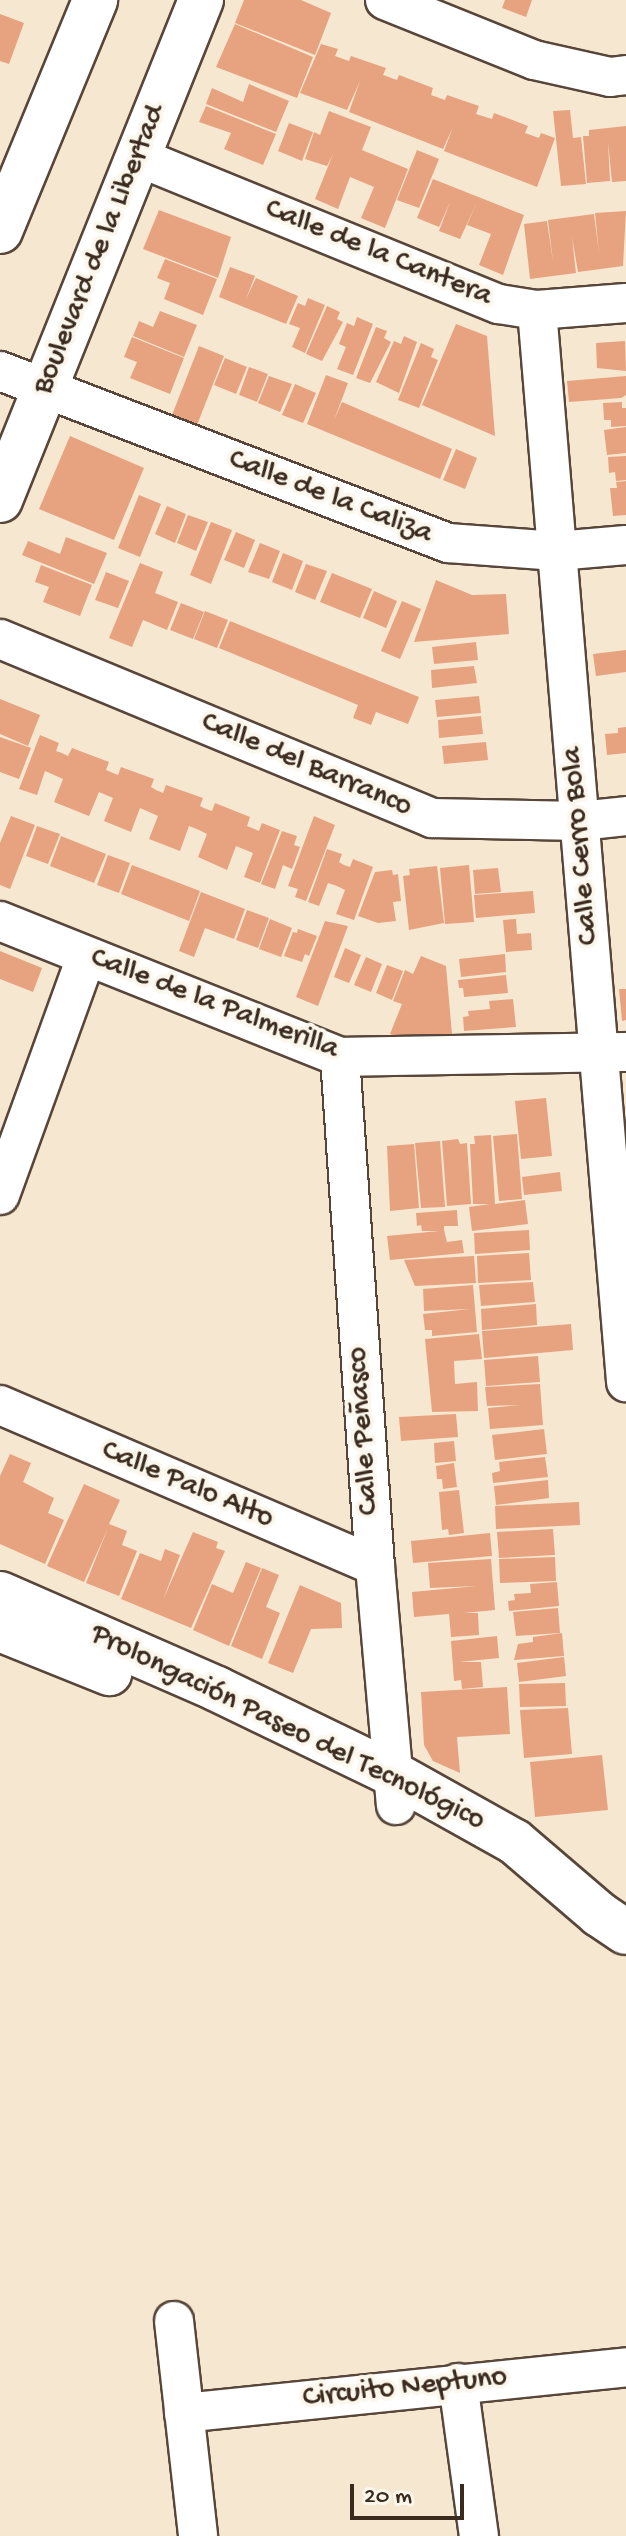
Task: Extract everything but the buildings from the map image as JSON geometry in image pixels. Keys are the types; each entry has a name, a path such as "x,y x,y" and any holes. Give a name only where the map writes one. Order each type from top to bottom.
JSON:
{"main road":[{"path":"0,231 95,0"},
{"name":"Boulevard de la Libertad","path":"0,500 201,0"},
{"name":"Prolongación Paseo del Tecnológico","path":"0,1594 217,1689 395,1790 612,1923"},
{"name":"Prolongación Paseo del Tecnológico","path":"0,1629 395,1790"}],"street":[{"path":"385,0 534,60 610,77 626,75"},
{"name":"Calle de la Cantera","path":"138,157 499,304 537,310 626,303"},
{"name":"Calle Cerro Bola","path":"537,310 580,821 612,1053 626,1382"},
{"name":"Calle de la Caliza","path":"0,371 448,543 557,551 626,545"},
{"name":"Calle del Barranco","path":"0,639 432,818 580,821 626,816"},
{"name":"Calle de la Palmerilla","path":"0,921 340,1057 612,1053"},
{"path":"0,1195 86,957"},
{"name":"Calle Peñasco","path":"340,1057 375,1566 395,1790"},
{"name":"Calle Palo Alto","path":"0,1405 375,1566"},
{"path":"174,2321 198,2536"},
{"name":"Circuito Neptuno","path":"184,2413 626,2367"},
{"path":"458,2383 479,2536"}]}
